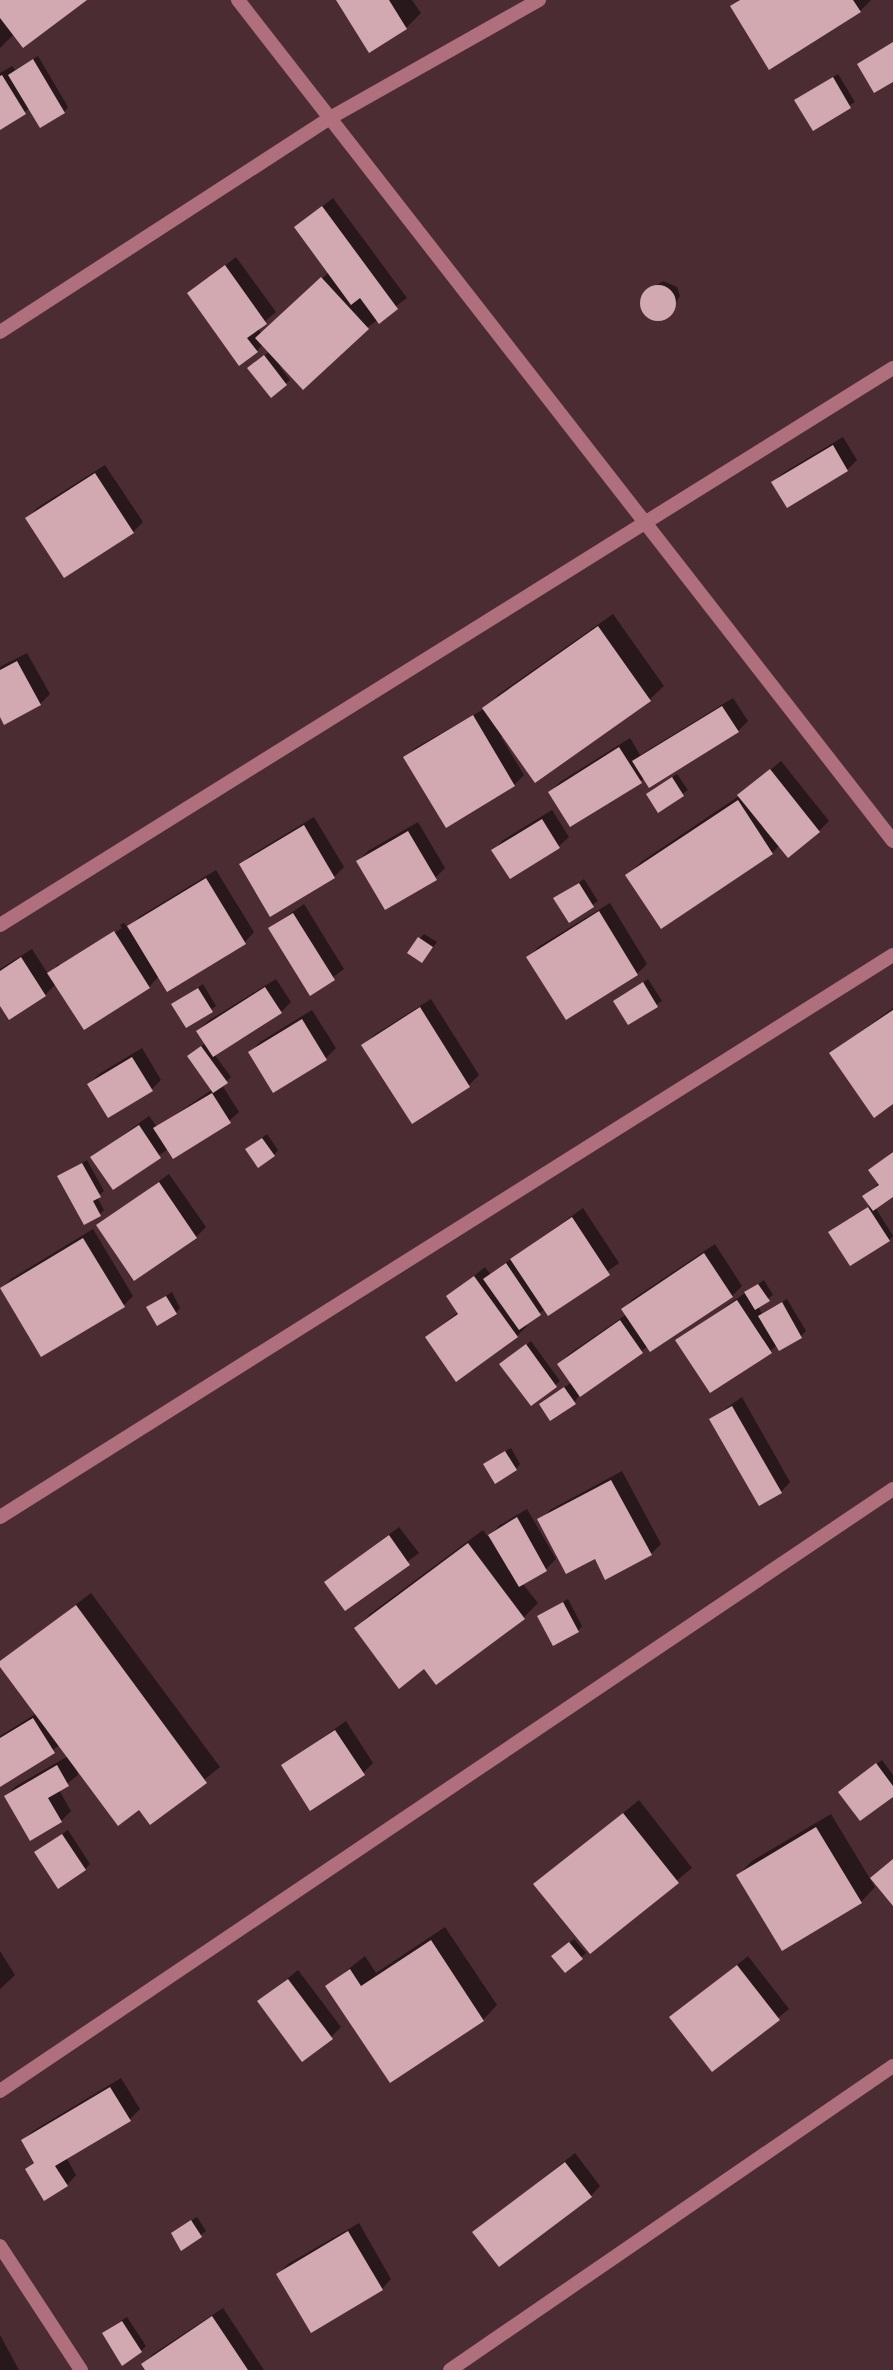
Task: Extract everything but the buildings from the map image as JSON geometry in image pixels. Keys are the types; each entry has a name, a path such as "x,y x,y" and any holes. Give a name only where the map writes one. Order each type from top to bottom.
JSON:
{"street":[{"path":"238,0 893,841"},
{"path":"0,331 330,118 540,0"},
{"path":"0,925 893,368"},
{"path":"0,1517 893,955"},
{"path":"0,2091 893,1489"},
{"path":"450,2370 893,2066"},
{"path":"0,2246 81,2370"}]}
